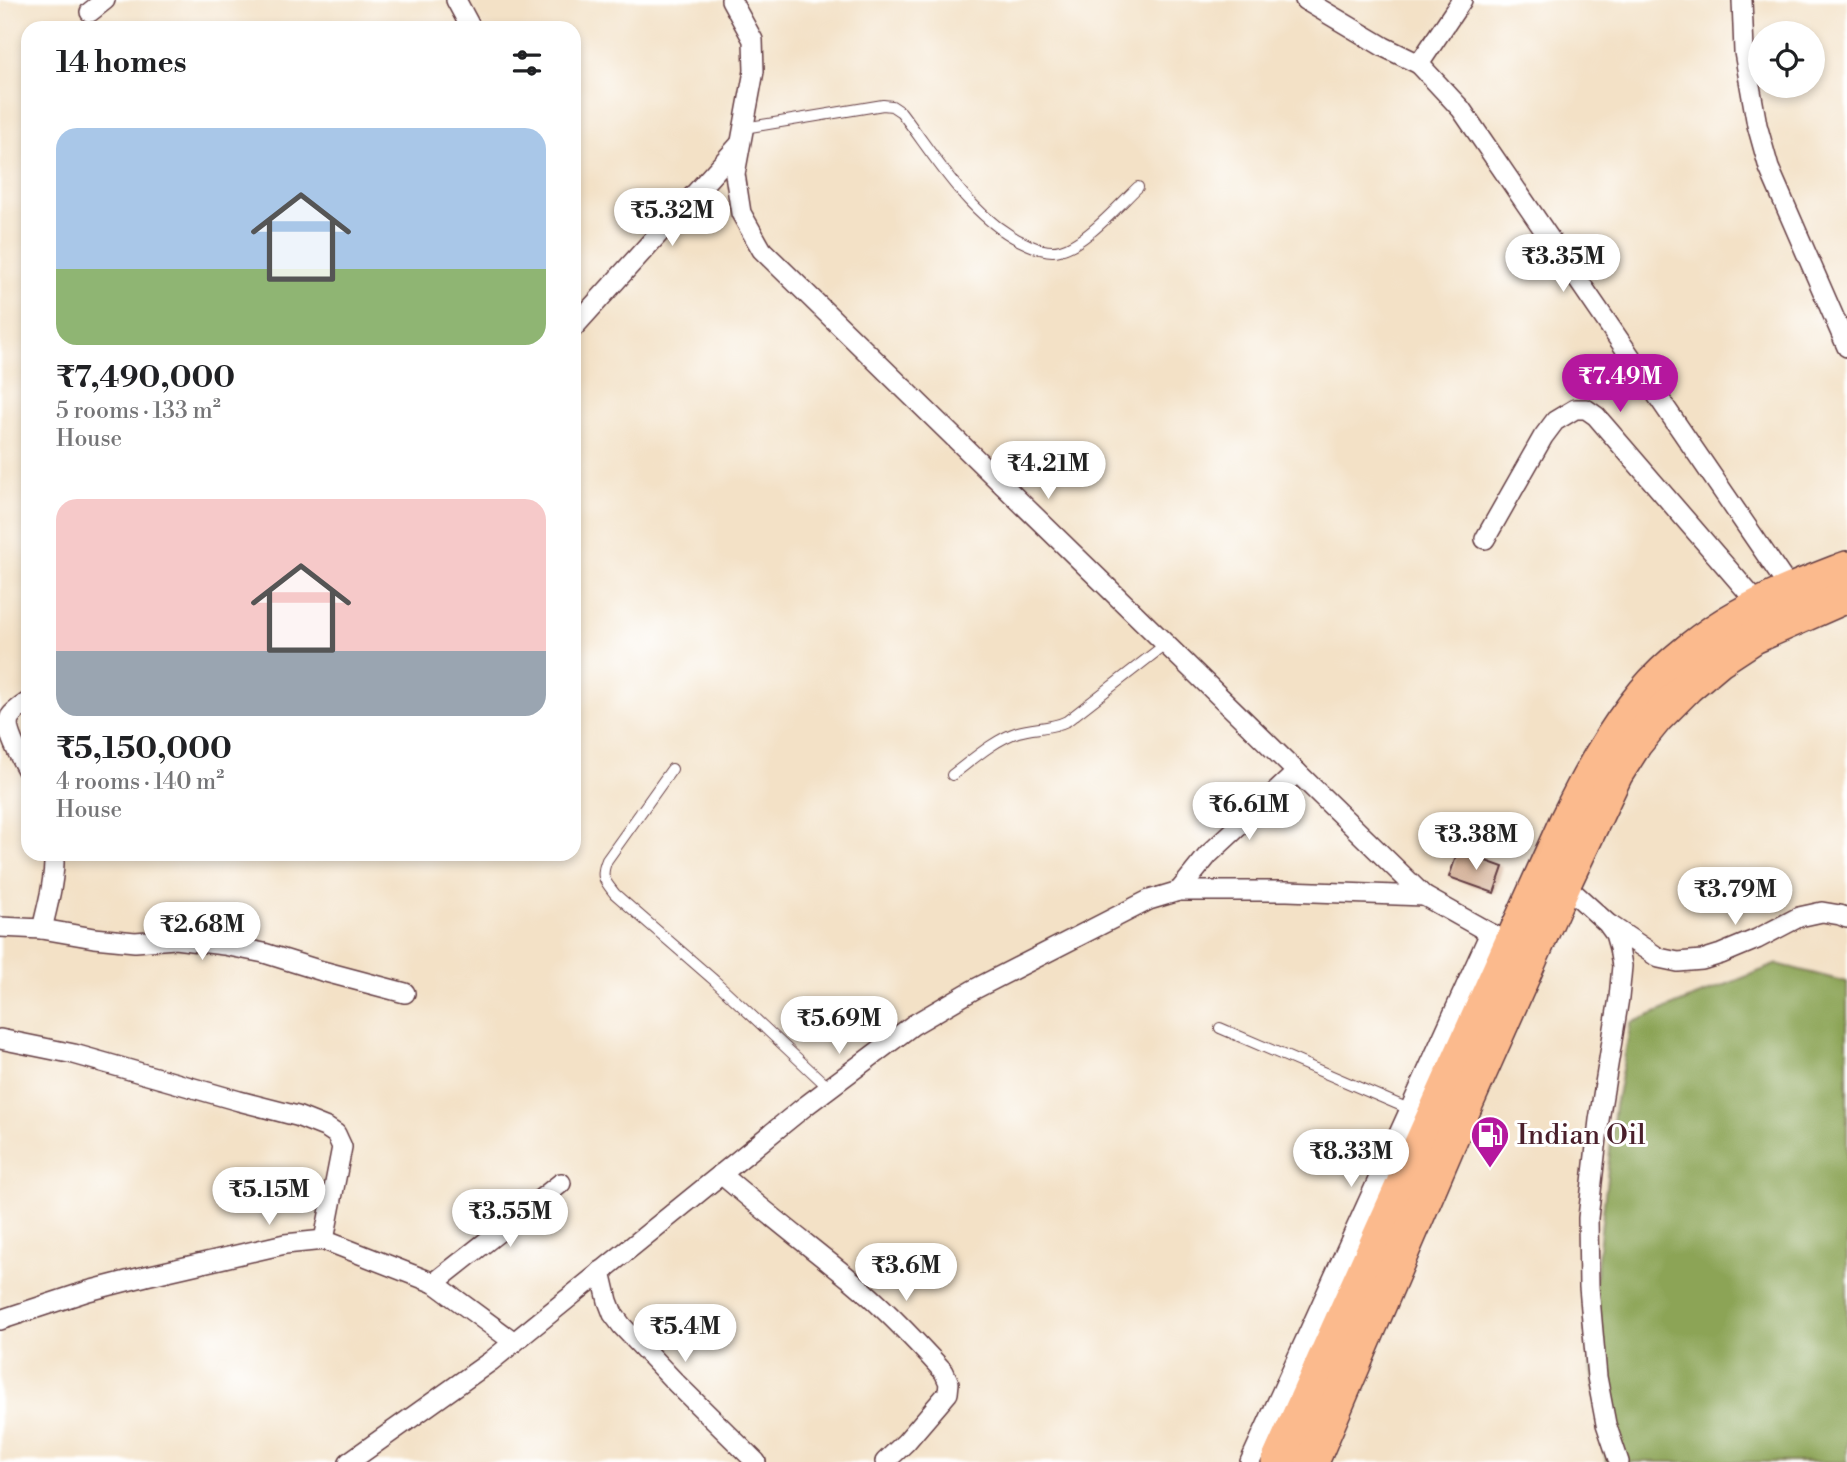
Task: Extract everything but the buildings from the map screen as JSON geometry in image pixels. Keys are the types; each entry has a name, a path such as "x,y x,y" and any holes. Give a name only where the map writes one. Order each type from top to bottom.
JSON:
{"highway":[{"path":"1279,1462 1584,784 1620,724 1645,692 1704,638 1740,615 1847,568"},
{"path":"1312,1462 1450,1142 1512,943 1564,884 1616,774 1635,744 1664,710 1719,660 1754,637 1847,596"}],"street":[{"path":"456,0 467,21"},
{"path":"731,0 753,40 754,71 735,174 741,213 762,250 1424,896 1512,943 1409,1109 1250,1462"},
{"path":"1304,0 1384,47 1419,64 1461,109 1791,591"},
{"path":"1419,64 1462,0"},
{"path":"1742,0 1744,52 1757,125 1769,168 1847,347"},
{"path":"581,319 742,135"},
{"path":"1485,539 1543,437 1555,421 1575,408 1586,409 1596,416 1760,606"},
{"path":"21,708 5,721 21,758"},
{"path":"1179,891 1208,855 1297,772"},
{"path":"42,929 55,861"},
{"path":"1564,884 1615,934 1622,966 1599,1120 1588,1218 1589,1287 1597,1377 1606,1424 1619,1462"},
{"path":"349,1462 491,1361 829,1088 913,1025 973,990 1149,900 1179,891 1287,891 1424,896"},
{"path":"1606,923 1659,958 1678,962 1702,960 1721,954 1800,916 1822,912 1847,918"},
{"path":"0,927 42,929 135,942 174,939 224,945 264,953 405,993"},
{"path":"0,1039 74,1054 297,1116 327,1128 336,1134 342,1147 324,1240"},
{"path":"721,1174 852,1281 944,1372 949,1383 948,1393 885,1462"},
{"path":"435,1283 561,1183"},
{"path":"0,1320 146,1276 285,1244 324,1240 435,1283 514,1342"},
{"path":"601,1271 608,1301 622,1326 756,1462"}],"lane":[{"path":"742,135 883,105 892,106 901,112 957,189 982,214 1018,240 1040,249 1058,251 1073,246 1138,187"},
{"path":"952,775 1008,736 1067,721 1166,644"},
{"path":"671,769 607,860 603,872 605,882 829,1088"},
{"path":"1220,1028 1409,1109"}],"green space":[{"path":"1777,964 1847,982 1847,1462 1606,1462 1588,1346 1615,1106 1631,1023"}],"place":[{"name":"Indian Oil","path":"1490,1169"}]}
